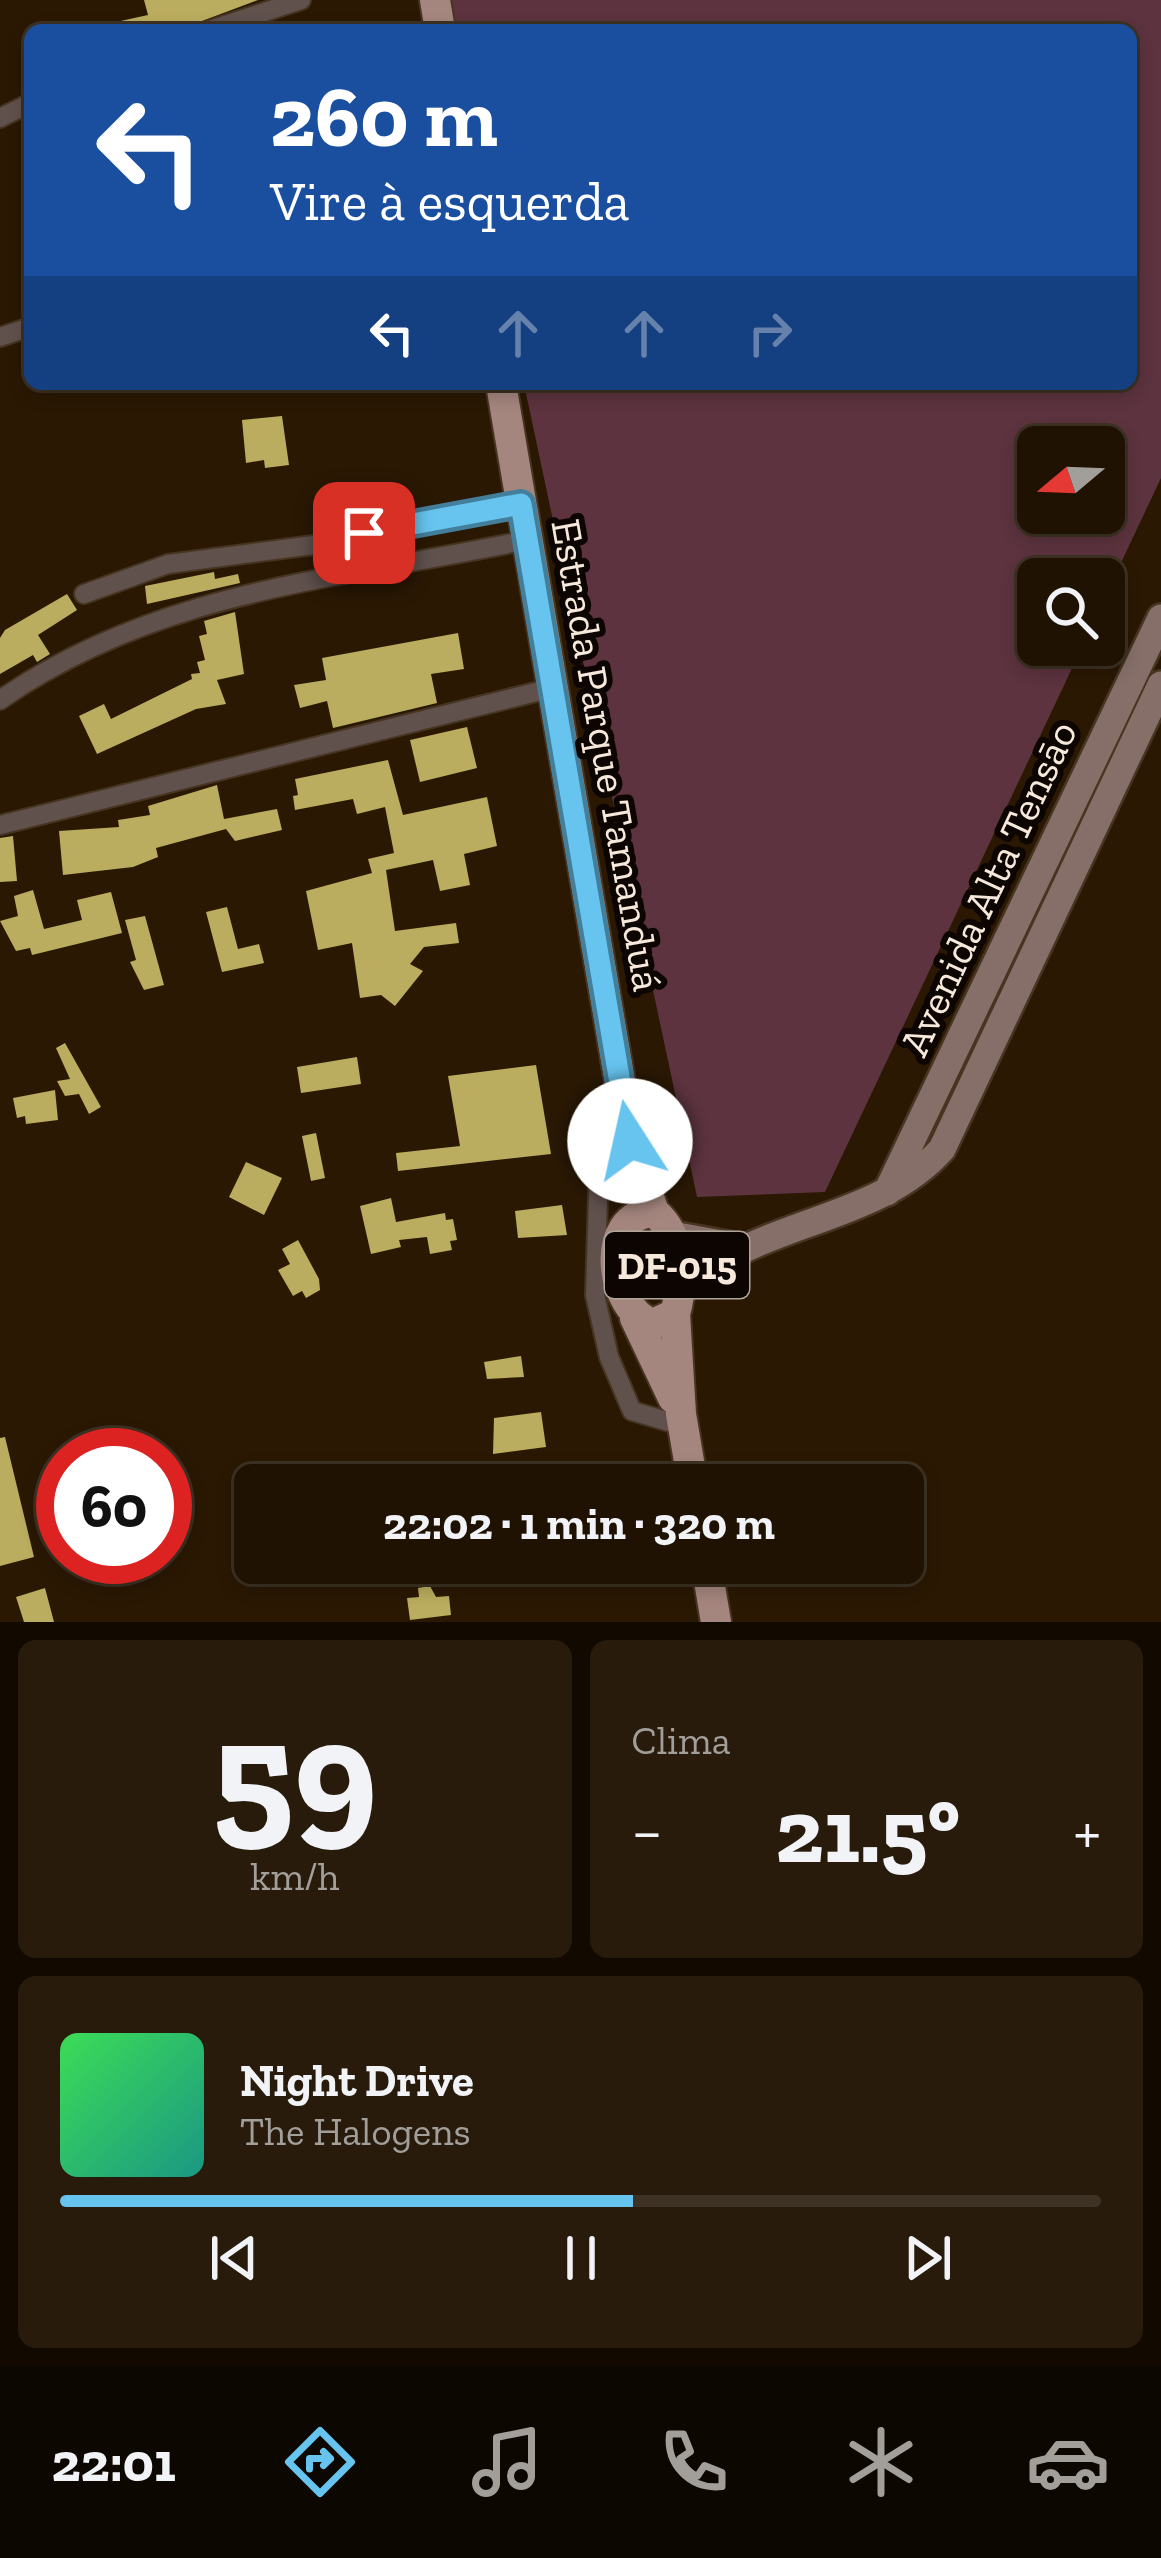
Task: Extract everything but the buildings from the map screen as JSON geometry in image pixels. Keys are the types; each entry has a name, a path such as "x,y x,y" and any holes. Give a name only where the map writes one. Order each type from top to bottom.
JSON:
{"main road":[{"name":"Estrada Parque Tamanduá","path":"502,390 628,1129 650,1223"},
{"name":"DF-015","path":"681,1420 617,1272 617,1244 650,1223 678,1303 681,1420 689,1464"},
{"name":"DF-015","path":"634,1318 653,1324 678,1303"},
{"path":"710,1584 716,1622"}],"street":[{"path":"228,24 301,0"},
{"path":"84,594 168,564 321,544 408,522 521,504"},
{"path":"0,700 95,642 166,615 527,540"},
{"name":"Avenida Alta Tensāo","path":"887,1192 1161,618"},
{"name":"Avenida Alta Tensāo","path":"678,1303 712,1265 887,1192 922,1171 942,1149 1161,685"},
{"path":"0,825 552,688"},
{"path":"628,1129 606,1136 599,1164 600,1322 632,1411 681,1420"},
{"path":"650,1223 748,1248"}],"shaded area":[{"path":"448,0 1161,0 1161,478 1123,558 1017,558 1017,666 1073,666 825,1192 697,1197 525,390 1137,390 1137,24 452,24"}],"route":[{"path":"364,533 521,504 630,1141"}]}
